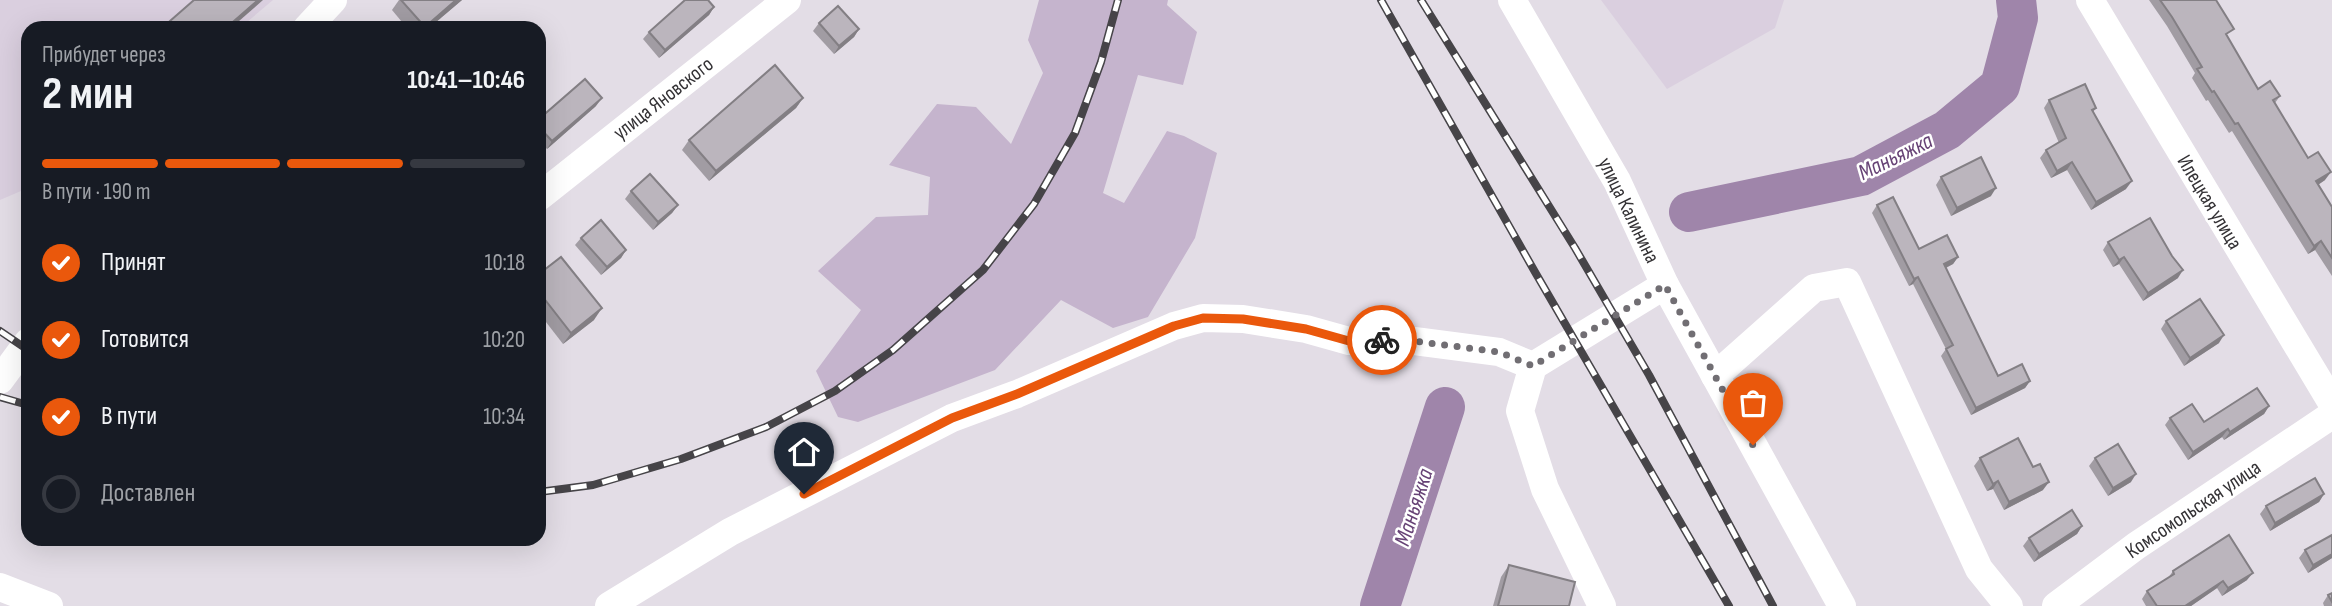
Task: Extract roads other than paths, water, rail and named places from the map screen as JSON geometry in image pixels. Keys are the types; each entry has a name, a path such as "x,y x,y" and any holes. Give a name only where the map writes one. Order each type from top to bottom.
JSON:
{"street":[{"path":"314,21 333,0"},
{"name":"улица Яновского","path":"546,191 787,0"},
{"name":"улица Калинина","path":"1512,0 1617,181 1665,285 1842,606"},
{"name":"Илецкая улица","path":"2090,0 2332,403"},
{"path":"1715,376 1814,288 1847,282 1979,569 2009,606"},
{"path":"1601,606 1545,489 1520,411 1533,366 1665,285"},
{"path":"609,606 730,532 952,418 1017,394 1174,326 1203,318 1243,319 1306,329 1349,341 1398,339 1499,352 1533,366"},
{"path":"0,380 21,352"},
{"name":"Комсомольская улица","path":"2056,606 2136,546 2332,415"},
{"path":"0,587 49,606"}],"waterway":[{"name":"Маньяжка","path":"1689,212 1861,176 1947,130 2000,86 2018,18 2016,0"},
{"name":"Маньяжка","path":"1380,606 1445,407"}],"railway":[{"path":"546,491 593,485 681,459 766,427 835,391 893,350 983,270 1034,204 1075,133 1101,62 1118,0"},
{"path":"1381,0 1729,606"},
{"path":"1421,0 1575,248 1649,375 1773,606"},
{"path":"0,331 21,345"},
{"path":"0,397 21,403"}]}
